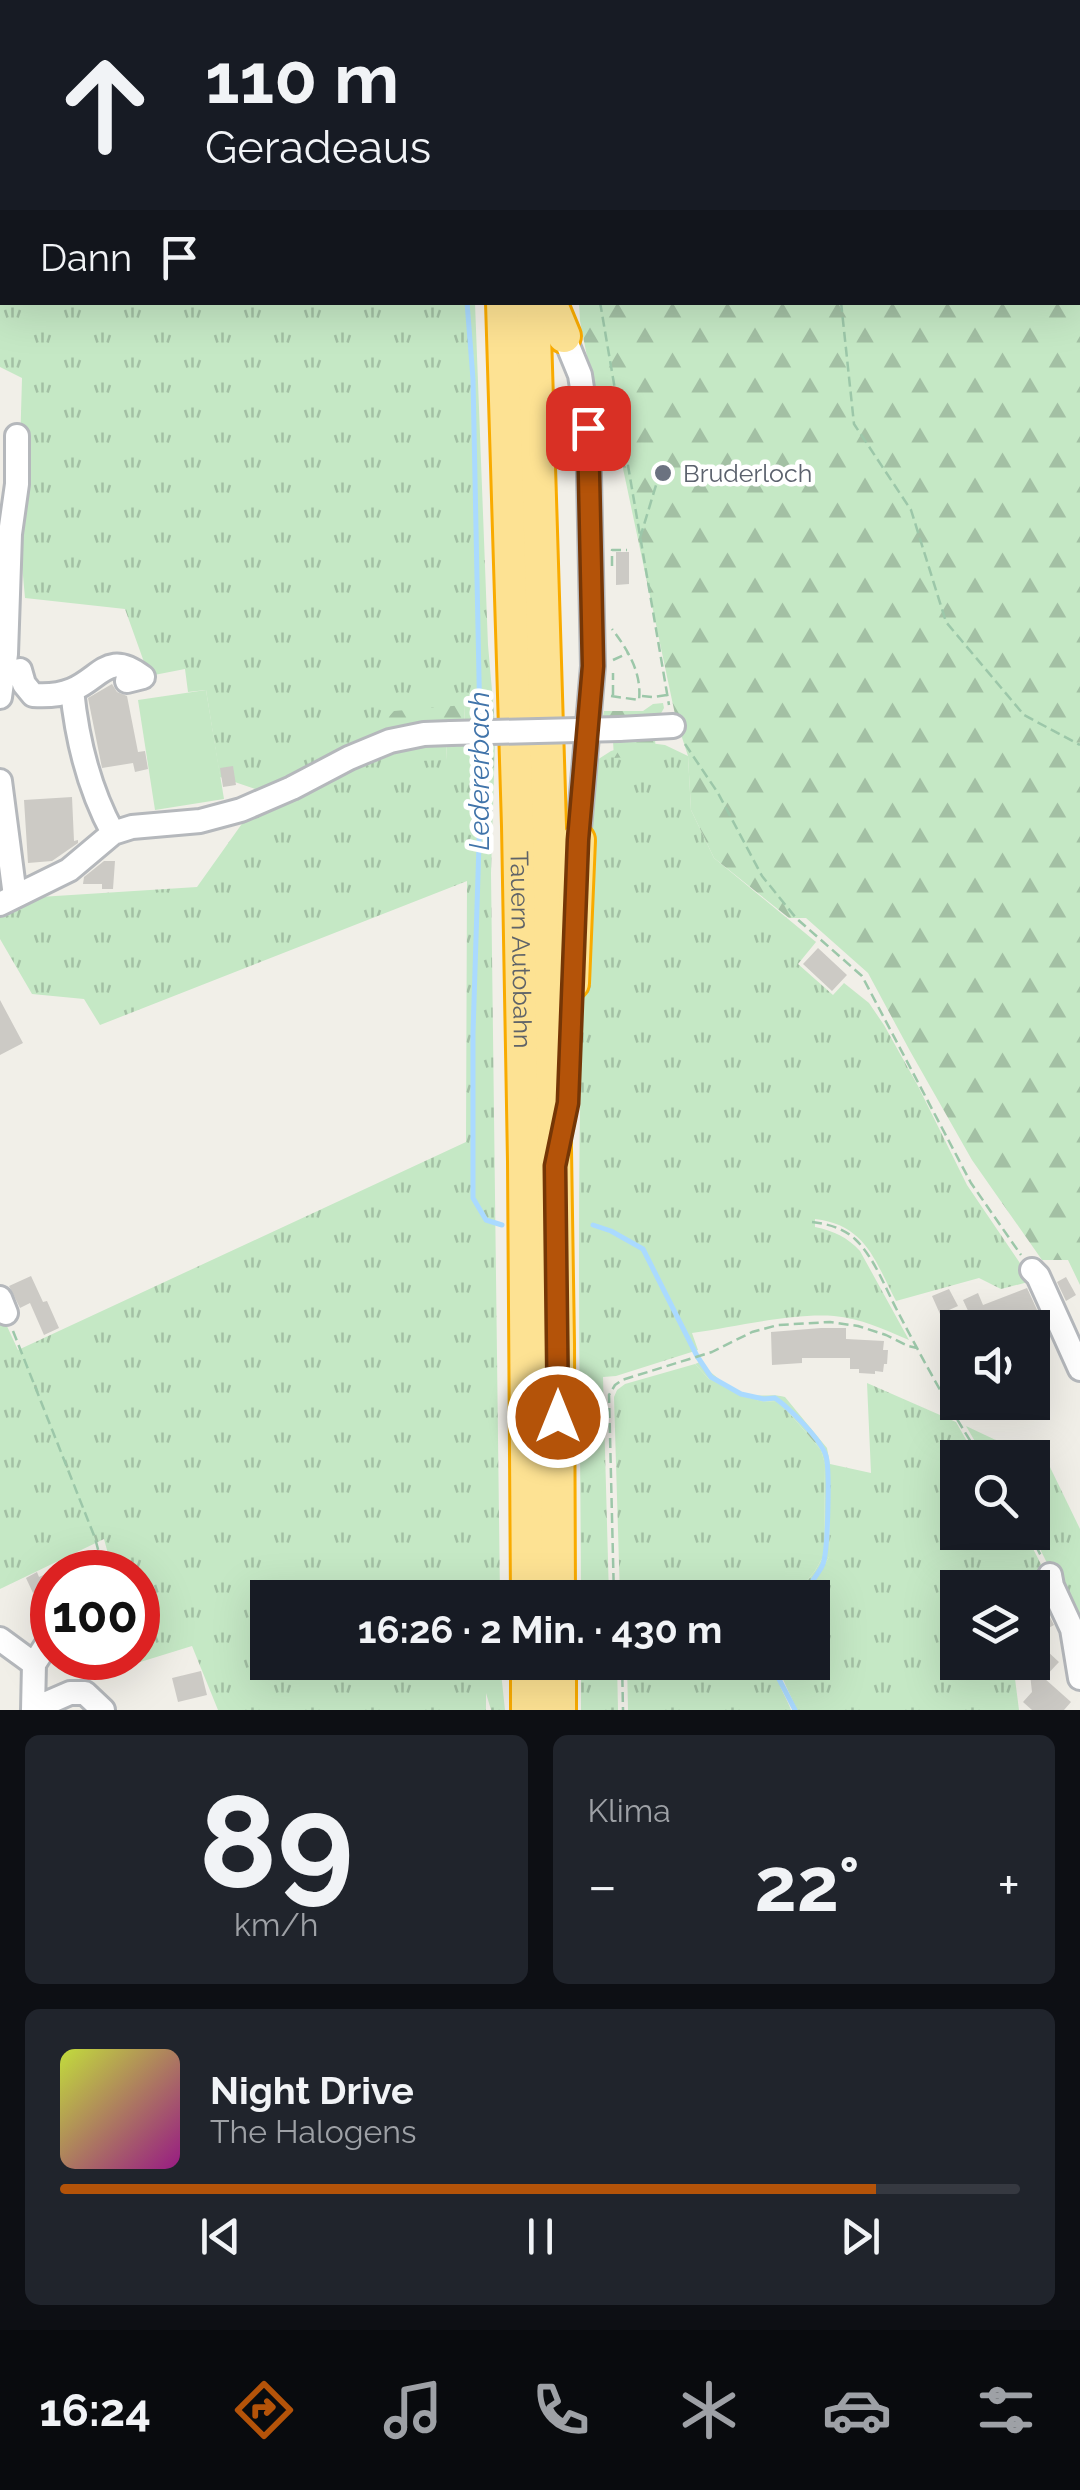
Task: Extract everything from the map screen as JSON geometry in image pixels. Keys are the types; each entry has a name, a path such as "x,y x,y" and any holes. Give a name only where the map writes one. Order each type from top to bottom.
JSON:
{"highway":[{"name":"Tauern Autobahn","path":"502,305 519,845 528,1580"},
{"name":"Tauern Autobahn","path":"533,305 550,826 558,1580"},
{"path":"551,305 564,336"},
{"path":"555,1166 568,1103 578,840"},
{"path":"528,1680 528,1710"},
{"path":"558,1680 559,1710"}],"street":[{"path":"564,336 580,375 588,428 593,666 578,840"},
{"path":"0,696 6,654 17,436"},
{"path":"20,670 33,695 72,690 105,668 117,666 129,666 142,677 127,681"},
{"path":"72,690 76,730 89,775 100,809 114,833"},
{"path":"0,780 8,900 69,870 114,833 132,826 200,821 241,810 390,740 424,734 673,726"},
{"path":"1032,1270 1055,1309 1080,1369"},
{"path":"1050,1575 1072,1630 1080,1678"},
{"path":"0,1639 30,1661"},
{"path":"34,1680 33,1709 70,1693 85,1693 103,1710"}],"path":[{"path":"600,305 673,726 718,793 762,876 796,918 862,976 971,1184 1032,1270"},
{"path":"842,305 854,424 911,510 946,622 1024,715 1080,745"},
{"path":"639,538 660,472"},
{"path":"611,575 612,550 628,550"},
{"path":"612,630 624,644 637,674 641,696"},
{"path":"590,699 613,696 639,700 641,696 667,695"},
{"path":"812,1222 841,1230 856,1240 869,1257 970,1440"},
{"path":"3,1306 98,1550"},
{"path":"614,1580 609,1395 614,1384 712,1352 752,1332 778,1326 830,1322 858,1326 916,1348"},
{"path":"622,1680 623,1710"}],"green space":[{"path":"0,305 475,305 488,645 495,725 465,725 464,705 377,739 267,793 220,777 206,690 188,692 185,669 149,676 125,609 25,598 18,520 22,378 0,367"},
{"path":"579,305 1080,305 1080,1285 1068,1260 1042,1260 972,1160 868,973 806,918 789,918 714,858 691,810 688,756 676,719 614,426 596,402"},
{"path":"206,690 224,799 155,810 138,700"},
{"path":"663,703 659,717 602,721 604,711 643,711"},
{"path":"464,705 465,725 377,739 373,734 394,711"},
{"path":"655,738 656,755 614,758 613,741"},
{"path":"446,741 495,742 491,873 500,1580 250,1580 250,1680 502,1680 505,1710 491,1710 486,1693 486,1710 218,1710 192,1646 160,1656 160,1550 107,1550 104,1539 81,1550 30,1550 30,1575 0,1589 0,1311 18,1350 466,1142 467,881 100,1025 84,999 32,994 0,939 0,911 24,898 197,887 251,811 342,769 415,742 447,760"},
{"path":"446,741 447,760 416,761 415,742"},
{"path":"641,742 665,745 688,756 691,810 714,858 816,942 798,964 833,995 844,983 869,1003 918,1086 967,1185 1032,1281 1001,1289 979,1278 896,1301 875,1259 858,1237 815,1219 815,1227 840,1235 860,1251 909,1340 844,1317 782,1318 692,1333 698,1350 603,1377 609,1580 581,1580 579,1179 584,969 597,760 611,751"},
{"path":"700,1362 743,1393 785,1397 827,1448 829,1557 815,1580 807,1580 824,1555 825,1465 821,1450 777,1402 741,1396 709,1379 695,1364"},
{"path":"695,1364 709,1379 785,1408 821,1450 825,1464 824,1555 807,1580 619,1580 614,1397 625,1384"},
{"path":"867,1383 940,1415 940,1420 956,1422 966,1440 940,1440 940,1550 1034,1550 1044,1570 940,1570 940,1680 1015,1680 1019,1710 797,1710 783,1680 830,1680 830,1580 815,1580 829,1557 830,1464 871,1473"},
{"path":"966,1426 996,1440 974,1440"},
{"path":"1050,1467 1080,1529 1080,1639 1040,1550 1050,1550"},
{"path":"581,1680 617,1680 618,1710 581,1710"},
{"path":"627,1680 779,1680 791,1710 628,1710"}],"building":[{"path":"616,552 629,552 629,584 616,585"},
{"path":"112,684 117,692 127,696 138,752 145,751 148,769 135,772 133,763 102,768 88,698"},
{"path":"233,766 236,785 223,787 220,768"},
{"path":"72,797 74,841 78,843 52,861 28,863 24,800"},
{"path":"104,861 115,861 113,889 102,889 102,884 83,884 84,877"},
{"path":"818,948 847,975 832,991 803,964"},
{"path":"0,1000 23,1043 0,1055"},
{"path":"31,1276 59,1328 44,1335 30,1303 20,1308 9,1286"},
{"path":"1066,1277 1076,1295 1066,1301 1057,1282"},
{"path":"1027,1288 1037,1310 968,1310 963,1300 978,1293 983,1305"},
{"path":"949,1289 958,1306 940,1310 940,1314 932,1296"},
{"path":"846,1328 846,1339 884,1341 883,1350 888,1350 883,1372 859,1373 859,1369 850,1369 850,1358 802,1358 802,1363 772,1365 771,1332"},
{"path":"1050,1654 1059,1662 1050,1672"},
{"path":"201,1671 207,1695 178,1702 172,1678"},
{"path":"1031,1680 1046,1680 1071,1702 1064,1710 1032,1710 1023,1702 1032,1692"}],"waterway":[{"name":"Ledererbach","path":"467,305 473,379 480,727"},
{"name":"Ledererbach","path":"480,738 473,1198 486,1220 502,1225"},
{"name":"Ledererbach","path":"593,1225 643,1249 711,1377 741,1394 775,1398 804,1424 823,1449 828,1477 825,1556 813,1580"},
{"name":"Ledererbach","path":"780,1680 795,1710"}],"place":[{"name":"Bruderloch","path":"663,473"}],"route":[{"path":"558,1417 555,1166 568,1103 578,840 593,666 588,428"}]}
